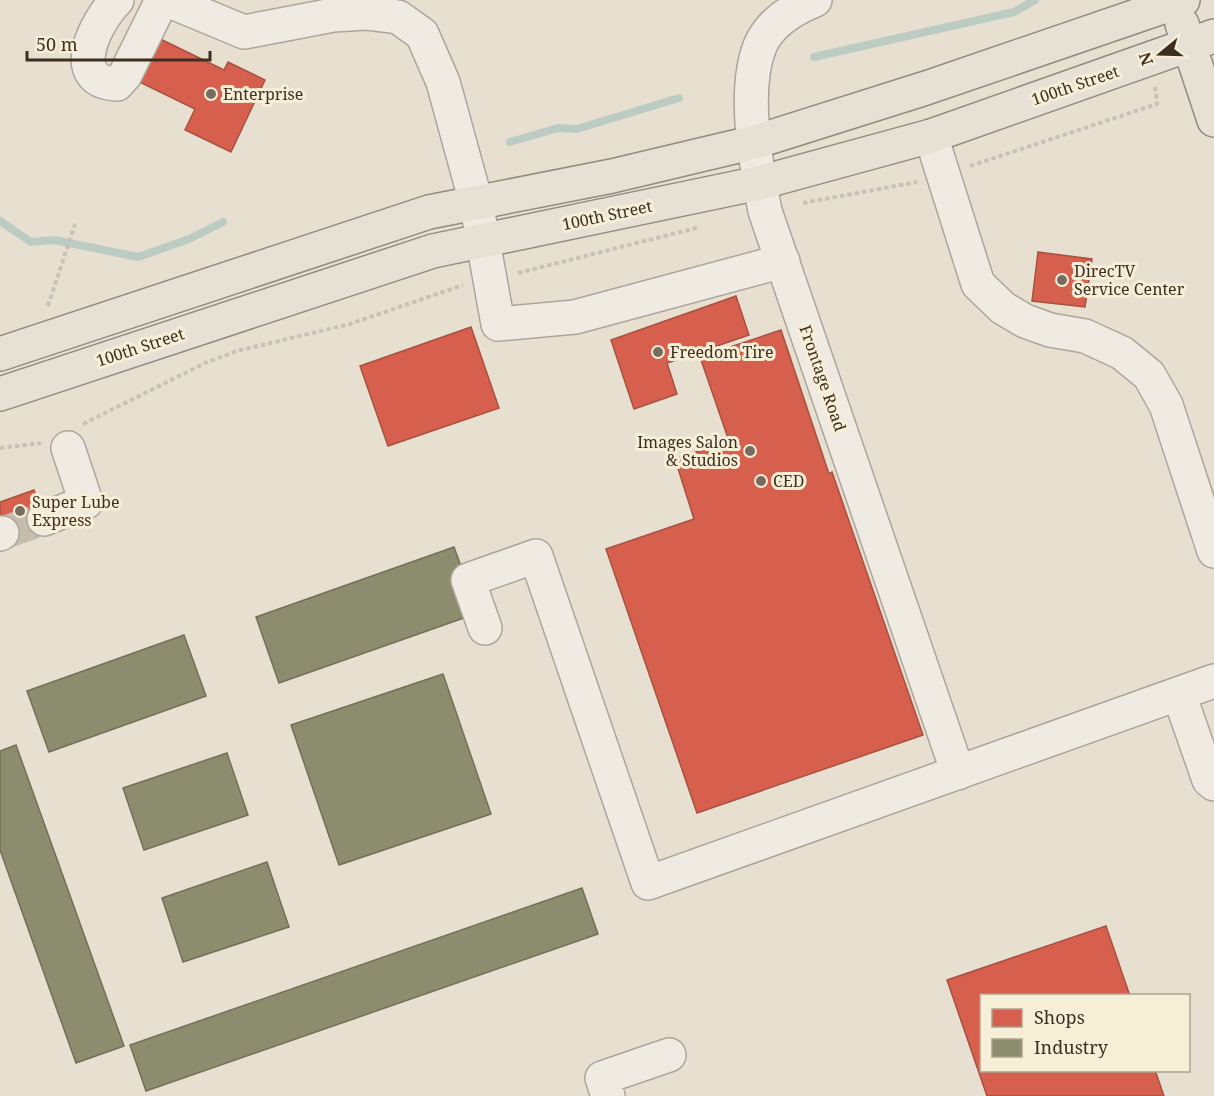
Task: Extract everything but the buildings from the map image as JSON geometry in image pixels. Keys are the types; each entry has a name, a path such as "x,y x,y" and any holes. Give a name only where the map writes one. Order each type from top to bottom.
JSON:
{"main road":[{"path":"0,354 429,212 612,176 754,142 926,88 1177,1 1201,40 1214,120"},
{"name":"100th Street","path":"0,394 433,250 483,240 762,197 1201,40"}],"lane":[{"path":"117,0 105,12 88,54 88,68 93,76 100,82 108,84 117,84 125,75 162,0"},
{"path":"167,0 244,32 333,15 366,13 398,17 423,34 449,101 476,202 498,324 575,317 783,261"},
{"name":"Frontage Road","path":"816,0 800,6 778,21 760,45 754,68 754,142 762,197 958,773"},
{"path":"931,136 978,284 1003,308 1025,321 1050,330 1085,336 1122,353 1149,375 1166,405 1214,551"},
{"path":"44,519 86,502 61,440"},
{"path":"485,628 468,580 536,556 648,883 1214,681"},
{"path":"1179,694 1209,780 1214,784"},
{"path":"608,1096 602,1078 669,1055"}],"path":[{"path":"762,197 900,187 1157,104 1157,95"},
{"path":"48,306 75,224"},
{"path":"0,448 61,440 205,363 237,351 350,324 455,287 706,225"}],"waterway":[{"path":"814,57 1014,12 1035,0"},
{"path":"510,142 558,128 577,129 679,98"},
{"path":"0,221 31,242 54,240 138,257 189,239 223,222"}],"tunnel":[{"path":"2,533 44,519"}],"place":[{"name":"Enterprise","path":"211,94"},
{"name":"DirecTV Service Center","path":"1062,280"},
{"name":"Freedom Tire","path":"658,352"},
{"name":"Images Salon & Studios","path":"750,451"},
{"name":"CED","path":"761,481"},
{"name":"Super Lube Express","path":"20,511"}]}
